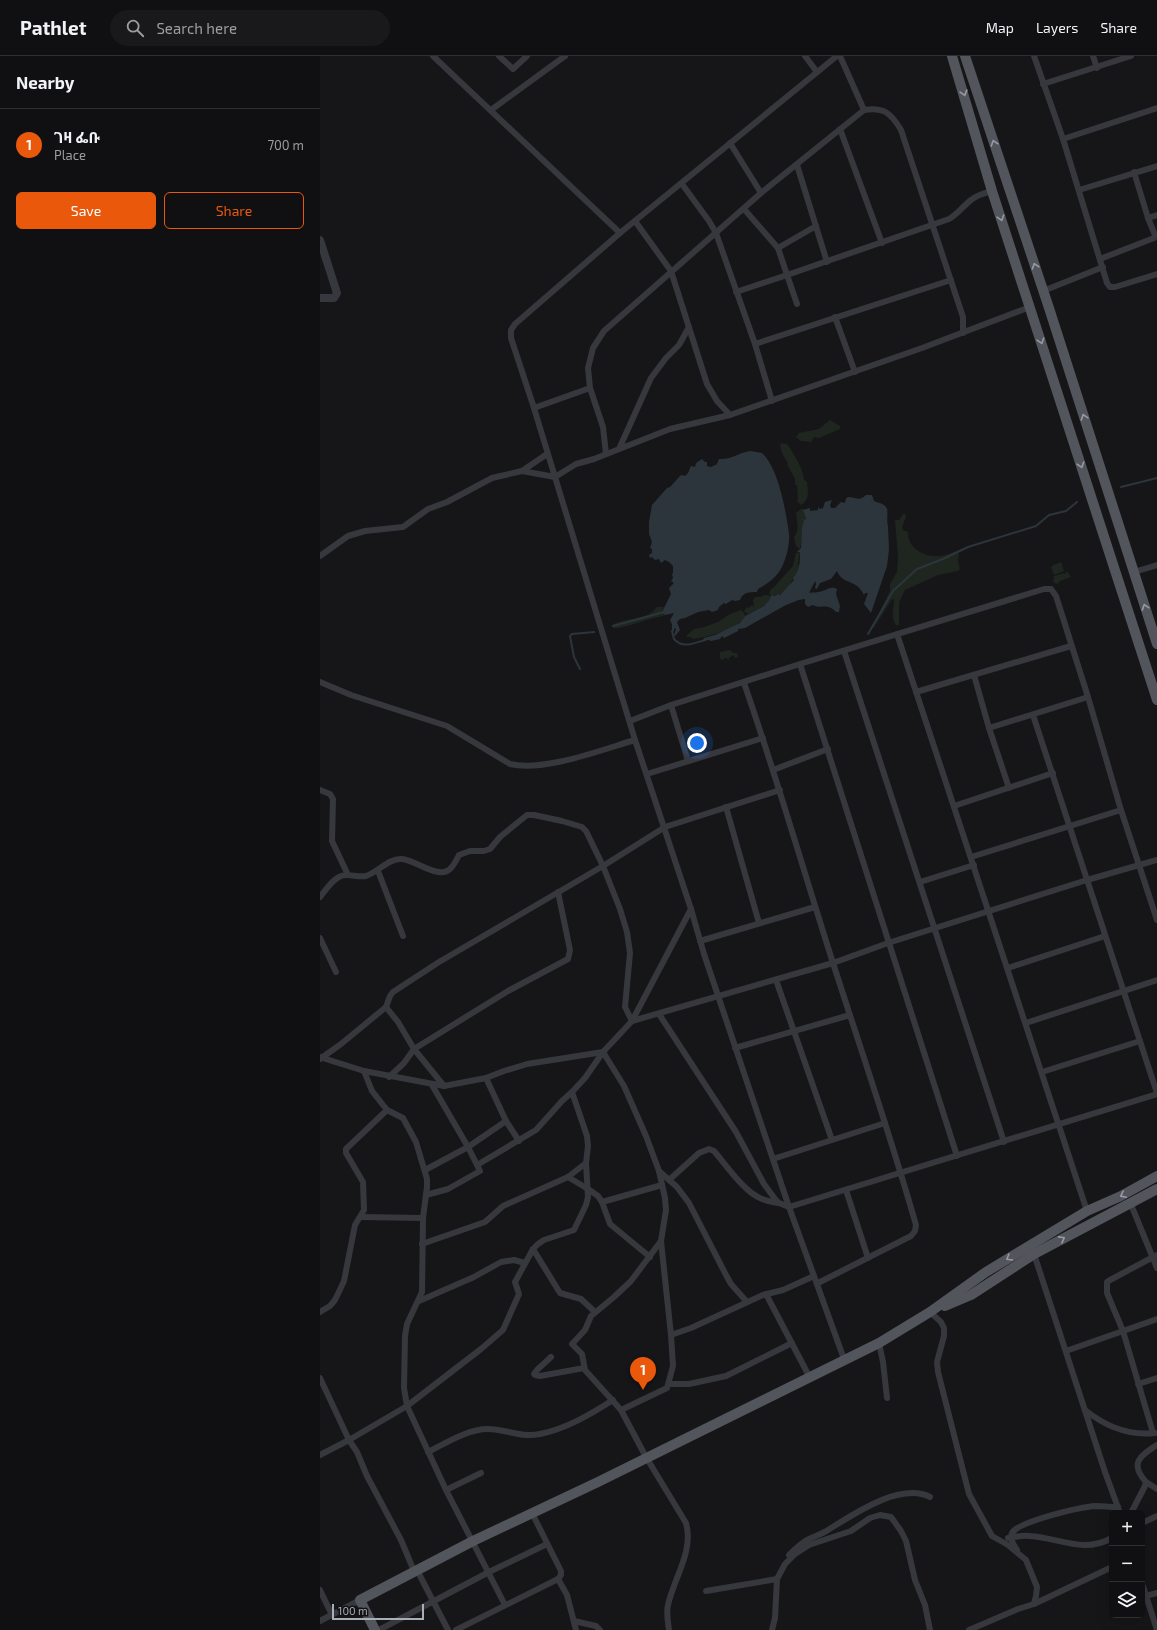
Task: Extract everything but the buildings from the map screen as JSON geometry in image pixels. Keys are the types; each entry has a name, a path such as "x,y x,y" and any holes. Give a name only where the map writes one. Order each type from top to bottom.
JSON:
{"main road":[{"path":"952,56 992,191 1157,700"},
{"path":"965,56 1043,291 1157,644"},
{"path":"1142,652 1157,648"},
{"path":"375,1630 360,1600 473,1541 879,1343 930,1312 986,1272 1087,1211 1121,1196 1157,1176"},
{"path":"930,1312 971,1295 1034,1254 1157,1189"}],"street":[{"path":"433,56 620,233"},
{"path":"499,56 513,69 528,56"},
{"path":"491,110 565,56"},
{"path":"805,56 817,72"},
{"path":"844,1359 772,1159 700,941 665,827 635,740 534,408 511,338 511,330 515,324 620,233 838,56 864,110"},
{"path":"1034,56 1064,139 1107,283 1110,287 1157,274"},
{"path":"1093,56 1097,68"},
{"path":"1043,84 1131,56"},
{"path":"1064,139 1157,108"},
{"path":"606,454 603,427 590,388 588,368 593,348 604,331 761,193 864,110 880,109 887,113 897,123 901,130 934,225 963,317 964,333"},
{"path":"840,129 882,243"},
{"path":"730,143 761,193"},
{"path":"797,165 827,262"},
{"path":"1080,190 1157,166"},
{"path":"1100,259 1154,238 1134,172"},
{"path":"682,184 716,233 772,401"},
{"path":"736,292 934,225 958,214 976,197 992,191"},
{"path":"744,209 778,248 796,304"},
{"path":"1148,218 1157,215"},
{"path":"635,221 671,271 707,384 717,401 730,415"},
{"path":"778,248 816,226"},
{"path":"320,240 337,293 334,298 320,298"},
{"path":"1043,291 1103,267"},
{"path":"754,344 951,280"},
{"path":"522,471 555,477 576,464 620,449 670,429 730,415 772,401 964,333 1030,307"},
{"path":"835,317 855,372"},
{"path":"620,449 651,378 666,358 679,345 689,327"},
{"path":"534,408 590,388"},
{"path":"320,556 344,538 361,532 403,526 423,512 447,502 492,478 522,471 547,454"},
{"path":"1134,572 1157,565"},
{"path":"630,720 671,705 800,664 1044,589 1050,589 1056,596 1121,810 1157,920"},
{"path":"897,634 1087,1211"},
{"path":"916,692 1071,646"},
{"path":"844,651 1004,1142"},
{"path":"800,664 957,1156"},
{"path":"974,675 1008,788"},
{"path":"320,682 351,695 447,726 510,764 534,766 550,764 635,740"},
{"path":"744,683 780,790 815,907 902,1174 916,1225 915,1231 910,1236 818,1284"},
{"path":"989,728 1088,698"},
{"path":"671,705 688,761"},
{"path":"669,1180 698,1153 709,1150 714,1151 744,1186 757,1196 789,1207 902,1174 1157,1094 1033,715"},
{"path":"647,774 763,738"},
{"path":"773,770 828,749"},
{"path":"954,806 1053,773"},
{"path":"320,790 330,794 333,799 332,841 348,875"},
{"path":"320,1058 386,1007 393,992 438,962 603,866 665,827 780,790"},
{"path":"726,808 759,923"},
{"path":"971,857 1121,810"},
{"path":"320,897 338,877 348,875 366,876 392,862 402,859 443,873 452,868 459,855 470,851 487,850 518,821 527,815 562,820 582,827 586,831 603,866 620,909 629,941 630,953 625,1007 632,1021"},
{"path":"632,1021 833,963 935,928 1087,880 1157,860"},
{"path":"920,882 974,865"},
{"path":"378,870 403,936"},
{"path":"390,1077 404,1063 414,1049 508,990 568,959 570,950 558,892"},
{"path":"700,941 815,907"},
{"path":"477,1164 536,1130 572,1092 603,1052 632,1021 691,909"},
{"path":"1008,968 1105,936"},
{"path":"320,938 336,972"},
{"path":"776,980 832,1140"},
{"path":"1026,1023 1157,980"},
{"path":"386,1007 398,1022 414,1049 444,1086"},
{"path":"659,1014 736,1132 764,1184 779,1203"},
{"path":"735,1048 850,1014"},
{"path":"1042,1072 1140,1041"},
{"path":"320,1058 390,1077 444,1086 486,1078 527,1064 603,1052"},
{"path":"603,1052 624,1086 646,1136 659,1171 666,1210 661,1241 673,1366 669,1384 663,1390 621,1410"},
{"path":"364,1071 372,1091 387,1110 403,1118 416,1142 427,1179 423,1218 422,1292 407,1324 405,1332 404,1388 407,1406 446,1490 505,1605"},
{"path":"486,1078 506,1121 519,1140"},
{"path":"426,1195 445,1190 479,1172 477,1164 468,1147 432,1085"},
{"path":"320,1455 407,1406 481,1350 503,1330 519,1294 515,1282 533,1249 544,1240 574,1230 586,1205 588,1189 586,1163 588,1146 587,1136 572,1092"},
{"path":"320,1312 336,1300 344,1281 355,1225 364,1210 365,1203 363,1182 346,1153 346,1149 387,1110"},
{"path":"424,1170 468,1147 506,1121"},
{"path":"772,1159 885,1123"},
{"path":"422,1244 462,1228 485,1222 504,1206 568,1177 586,1163"},
{"path":"659,1171 677,1187 689,1203 726,1275 738,1293 747,1302"},
{"path":"568,1177 598,1196 602,1202 610,1224 650,1257"},
{"path":"602,1202 662,1185"},
{"path":"846,1190 868,1258"},
{"path":"1130,1202 1155,1256 1157,1268"},
{"path":"361,1217 423,1218"},
{"path":"661,1241 650,1257 625,1286 589,1318 585,1330 572,1344 582,1354 584,1368 621,1410 646,1457 686,1523 688,1532 684,1559 668,1606 669,1630"},
{"path":"533,1249 560,1292 581,1298 595,1312"},
{"path":"1034,1254 1084,1410 1119,1510"},
{"path":"1084,1410 1105,1424 1122,1430 1133,1433 1155,1433 1138,1384 1123,1331 1107,1293 1107,1282 1155,1256"},
{"path":"419,1301 474,1277 501,1262 514,1260 525,1263"},
{"path":"671,1335 695,1326 766,1294 782,1290 814,1276"},
{"path":"766,1294 809,1376"},
{"path":"930,1312 941,1322 944,1328 944,1336 937,1362 938,1372 970,1494 992,1536 1019,1553 1026,1560 1037,1587 1034,1604"},
{"path":"1066,1352 1157,1319"},
{"path":"669,1384 689,1384 726,1376 792,1343"},
{"path":"879,1343 883,1362 887,1398"},
{"path":"551,1357 537,1370 534,1374 535,1375 540,1376 584,1368"},
{"path":"320,1378 349,1440 357,1452 416,1571 448,1630"},
{"path":"1138,1384 1157,1378"},
{"path":"428,1452 470,1433 487,1429 525,1435 540,1434 566,1426 584,1418 613,1400"},
{"path":"1157,1445 1140,1457 1137,1464 1141,1477 1157,1490"},
{"path":"446,1490 481,1473"},
{"path":"1133,1510 1141,1496 1146,1482"},
{"path":"772,1630 775,1618 777,1579 784,1561 796,1548 807,1540 827,1531 849,1516 881,1500 916,1493 930,1497"},
{"path":"1010,1537 1013,1531 1022,1526 1048,1516 1084,1508 1104,1506 1119,1510"},
{"path":"864,1508 870,1518"},
{"path":"456,1630 558,1579 561,1575 561,1571 532,1512"},
{"path":"780,1571 796,1554 809,1545 851,1531 870,1518 880,1515 891,1517 906,1541 916,1580 925,1605 930,1630"},
{"path":"1145,1522 1157,1516"},
{"path":"1000,1541 1010,1537 1030,1536 1077,1545 1095,1545 1109,1539"},
{"path":"1010,1537 1019,1553"},
{"path":"379,1630 489,1572 547,1544"},
{"path":"969,1630 1018,1609 1034,1604 1109,1568"},
{"path":"558,1579 567,1595 576,1630"},
{"path":"706,1591 777,1579"},
{"path":"320,1590 332,1615"},
{"path":"1146,1596 1157,1592"},
{"path":"1145,1593 1157,1630"},
{"path":"320,1621 360,1600"},
{"path":"574,1621 596,1626 600,1630"}],"shaded area":[{"path":"830,420 840,426 840,429 819,438 814,437 811,442 801,441 796,437 799,433 819,429"},
{"path":"781,443 786,443 791,450 800,466 804,480 807,482 807,498 801,505 797,501 797,485 795,485 795,479 781,451"},
{"path":"750,451 762,453 768,460 781,491 789,537 789,544 782,567 774,578 758,589 757,592 747,593 743,595 740,600 732,600 726,604 724,603 718,610 712,612 709,610 698,612 680,619 677,622 680,630 675,636 676,629 674,628 674,631 672,632 672,624 670,620 674,613 665,615 662,612 671,594 669,588 674,583 671,581 673,578 673,566 665,560 661,563 659,559 655,560 652,557 650,558 649,555 652,553 652,549 650,548 652,542 649,534 649,522 652,505 680,476 685,476 691,466 695,467 696,463 702,459 707,462 707,466 711,467 717,464 719,459 728,458"},
{"path":"866,495 872,495 874,501 887,508 888,526 889,550 887,566 871,613 864,604 868,593 865,593 864,595 858,587 842,578 837,571 831,579 820,583 817,589 815,588 815,581 809,593 830,588 837,589 836,594 840,606 839,612 836,612 829,607 819,607 813,605 808,607 805,604 805,599 800,600 786,605 745,628 738,629 738,631 724,638 722,636 720,639 703,641 704,638 715,635 740,623 745,616 764,606 770,599 771,595 780,595 794,580 793,578 800,563 800,552 797,552 801,548 802,528 804,521 802,519 805,520 806,518 803,510 810,508 810,511 818,510 818,507 820,509 823,508 825,502 832,500 830,505 831,508 835,508 841,502 845,503 846,498 849,497 860,499"},
{"path":"801,509 804,509 806,517 800,549 796,546 794,537 798,529 796,513"},
{"path":"903,514 905,514 906,517 902,527 903,530 908,532 908,538 913,547 922,553 933,556 942,556 968,547 959,552 958,562 960,569 958,571 938,575 905,590 899,602 899,625 896,625 893,619 894,600 892,599 873,629 872,627 890,591 890,584 897,572 898,558 895,520 899,520"},
{"path":"800,552 797,569 798,565 800,565 788,587 784,591 774,596 769,594 771,589 793,566 796,553"},
{"path":"1061,562 1064,571 1054,575 1051,567"},
{"path":"1066,572 1068,572 1071,577 1060,581 1057,584 1053,582 1054,576 1064,573 1066,574"},
{"path":"768,595 771,598 764,606 748,614 744,611 747,607 749,608 752,605 754,607 753,600 755,597 761,597"},
{"path":"657,607 664,607 662,610 665,615 622,627 613,628 612,625 616,623 647,615"},
{"path":"741,610 745,614 743,619 731,628 706,637 692,639 691,637 687,637 687,635 694,629 718,622 730,614"},
{"path":"730,650 733,653 737,653 738,657 735,658 733,655 729,658 729,660 726,658 722,660 720,658 720,652"}],"waterway":[{"path":"1121,487 1157,478"},
{"path":"868,634 893,591 917,569 968,547 1036,526 1049,515 1066,511 1077,502"},
{"path":"613,626 664,612"},
{"path":"672,631 674,639 681,644 693,644 705,640"},
{"path":"580,669 574,657 570,636 572,634 594,632"}],"place":[{"name":"ገዛ ፌቡ","path":"643,1390"}]}
